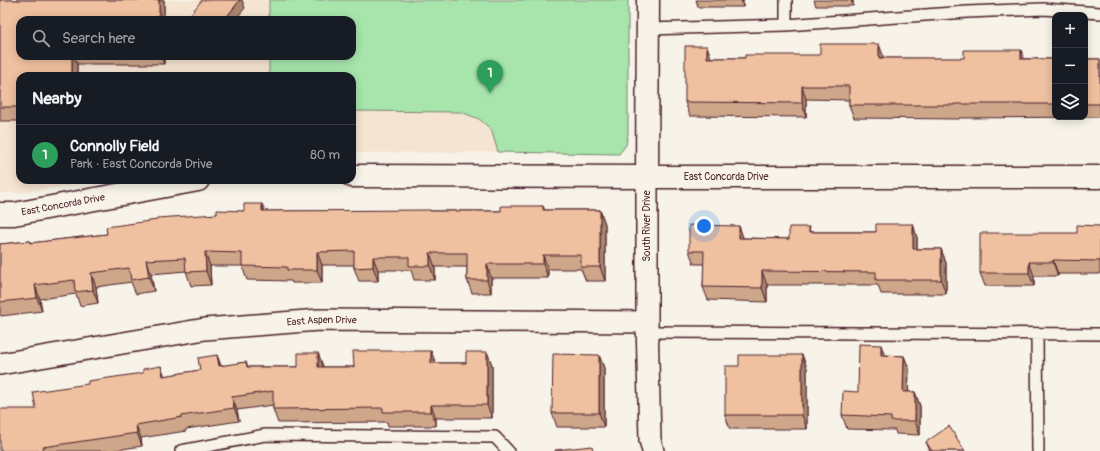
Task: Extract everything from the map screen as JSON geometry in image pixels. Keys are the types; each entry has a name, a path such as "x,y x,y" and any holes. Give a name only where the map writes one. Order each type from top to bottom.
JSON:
{"street":[{"name":"South River Drive","path":"648,0 648,327 650,440 653,451"},
{"name":"East Concorda Drive","path":"356,176 1100,177"},
{"name":"East Concorda Drive","path":"0,214 14,214 176,184"},
{"name":"East Aspen Drive","path":"0,364 205,330 319,320 648,327"}],"lane":[{"path":"786,0 786,25"},
{"path":"648,29 786,25 967,12 1043,9 1100,13"},
{"path":"648,327 1100,334"},
{"path":"1037,334 1038,451"},
{"path":"181,451 265,435 495,438 508,451"}],"shaded area":[{"path":"0,0 269,0 269,16 16,16 16,60 269,60 269,72 16,72 16,184 76,184 20,193 0,193"},
{"path":"356,111 461,112 479,119 491,129 498,152 356,153"}],"green space":[{"path":"269,0 628,0 628,134 626,145 619,154 498,152 491,129 479,119 461,112 356,111 356,72 269,72 269,60 356,60 356,16 269,16"}],"building":[{"path":"0,0 159,0 159,16 16,16 16,60 72,60 72,72 16,72 16,107 0,107"},
{"path":"202,0 240,0 227,16 189,16"},
{"path":"820,44 879,44 879,58 964,58 964,50 1021,50 1021,59 1052,59 1052,104 849,105 849,86 802,86 802,103 685,102 685,46 707,46 707,58 745,58 745,55 820,55"},
{"path":"1088,59 1100,59 1100,104 1088,104"},
{"path":"244,204 262,204 262,211 501,211 501,206 543,206 543,210 600,210 600,267 581,267 581,255 543,255 543,264 487,264 487,280 467,280 467,253 430,253 430,266 409,266 409,257 373,257 373,267 354,268 354,251 317,252 317,270 287,270 287,267 242,266 242,253 205,252 206,271 186,272 185,258 146,260 149,277 131,280 129,268 91,273 93,290 75,292 74,280 35,285 37,298 0,302 0,244 30,241 30,243 107,234 106,227 157,220 157,218 217,214 217,210 244,211"},
{"path":"876,224 913,224 913,249 941,249 941,280 876,280 876,272 762,271 762,288 703,287 704,251 689,251 689,225 739,226 739,238 789,239 789,227 809,227 809,232 876,232"},
{"path":"1077,225 1100,226 1100,261 1053,260 1053,262 1029,262 1029,273 980,273 980,233 1077,233"},
{"path":"859,344 881,345 881,355 904,356 903,392 915,392 915,421 891,421 891,417 842,415 843,391 858,392"},
{"path":"353,351 431,351 431,363 466,363 466,352 487,352 487,405 431,405 431,412 383,412 383,408 273,409 273,391 232,397 234,408 136,425 137,433 43,447 43,451 0,451 0,409 36,409 33,392 88,384 88,381 143,373 143,369 161,366 163,376 200,370 198,358 217,355 219,366 246,362 247,367 298,367 298,353 318,353 318,367 354,367"},
{"path":"553,354 599,355 599,413 552,413"},
{"path":"739,355 802,355 802,415 725,415 725,366 739,366"},
{"path":"949,426 965,451 932,451 926,442"},
{"path":"592,446 593,451 555,451 555,450"}],"place":[{"name":"Connolly Field","path":"490,93"}]}
